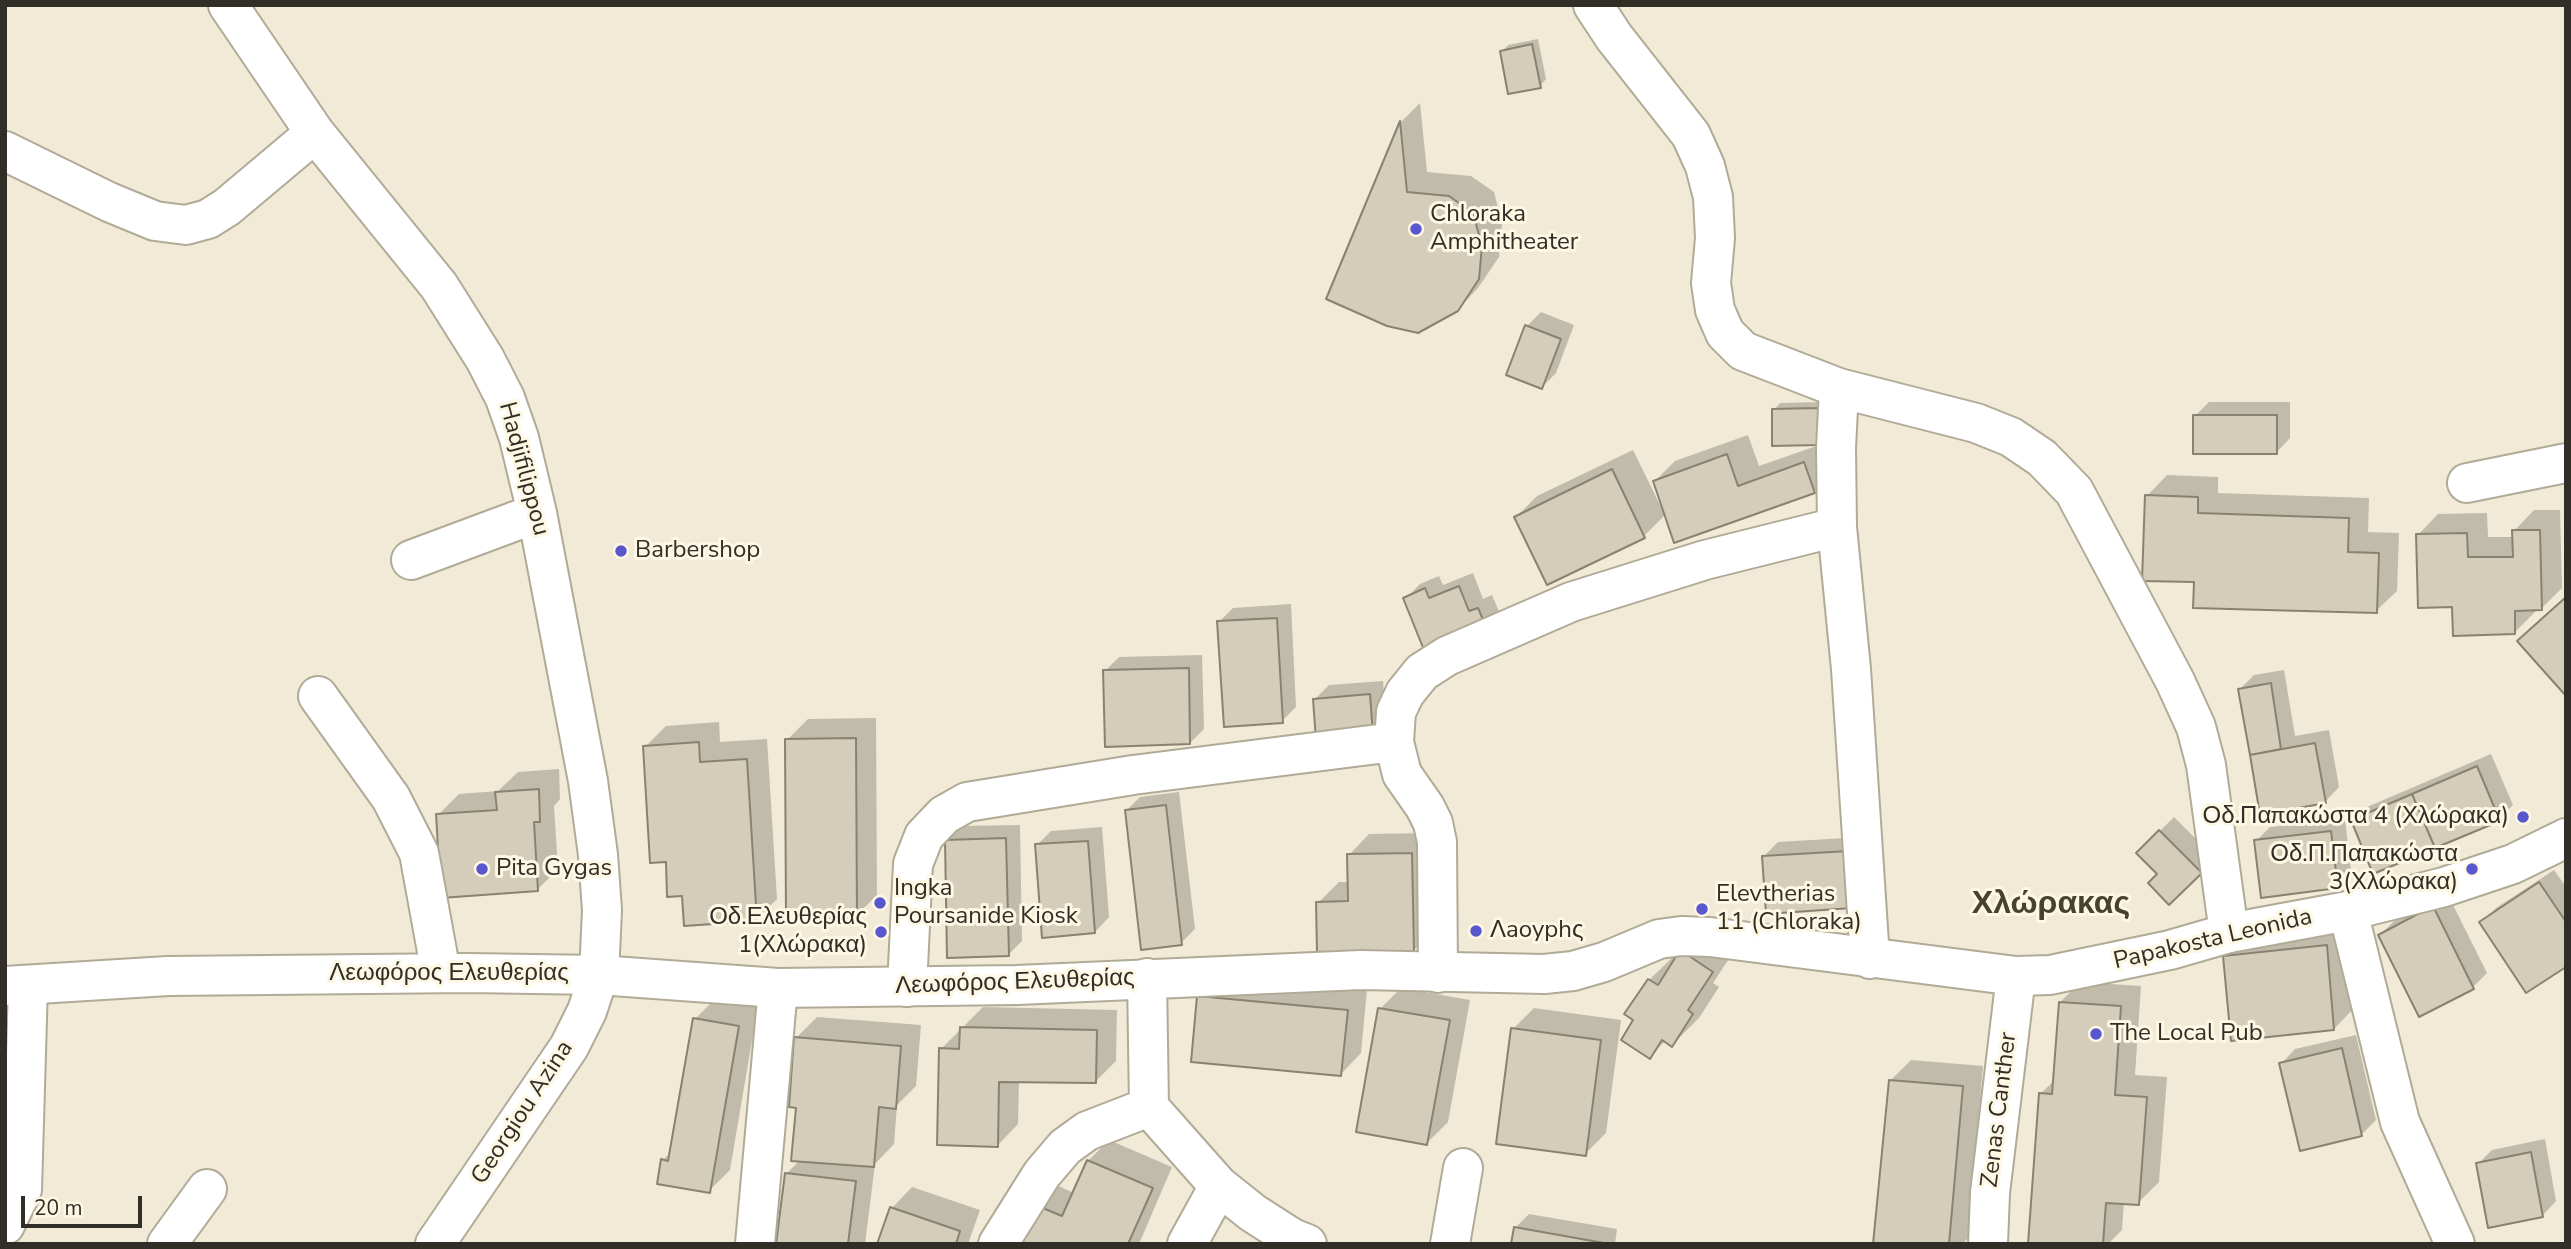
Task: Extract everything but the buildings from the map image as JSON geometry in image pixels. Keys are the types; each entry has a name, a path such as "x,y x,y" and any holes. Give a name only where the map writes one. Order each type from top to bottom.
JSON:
{"street":[{"name":"Hadjifilippou","path":"228,5 315,133 439,286 485,359 505,398 519,438 537,513 588,781 602,910 599,975"},
{"path":"1593,5 1614,37 1691,135 1705,166 1713,197 1715,238 1712,283 1715,310 1726,333 1743,351 1839,388 1976,424 2011,437 2042,458 2074,491 2163,656 2196,727 2206,765 2230,933"},
{"path":"5,151 155,221 186,225 208,219 227,206 315,133"},
{"path":"1839,388 1836,449 1837,527 1851,669 1870,959"},
{"path":"2466,483 2566,463"},
{"path":"411,560 537,513"},
{"path":"1438,973 1437,842 1433,823 1425,807 1402,774 1394,742 1396,712 1405,693 1422,672 1447,656 1571,602 1705,560 1837,527"},
{"path":"318,696 391,798 419,853 441,973"},
{"path":"907,987 913,864 924,836 930,829 944,815 968,802 1133,775 1394,742"},
{"name":"Papakosta Leonida","path":"2016,976 2080,970 2170,950 2230,933 2348,911 2455,883 2512,864 2566,838"},
{"path":"2348,911 2400,1122 2455,1244"},
{"name":"Λεωφόρος Ελευθερίας","path":"17,986 168,976 441,973 599,975 778,988 907,987 1362,970 1544,974 1573,971 1604,962 1659,939 1681,936 1710,937 2016,976"},
{"name":"Georgiou Azina","path":"435,1244 569,1047 587,1011 599,975"},
{"name":"Zenas Canther","path":"1988,1244 1990,1193 2016,976"},
{"path":"1147,978 1149,1107 1219,1186 1296,1242"},
{"path":"5,1224 22,1190 17,986"},
{"path":"755,1244 778,988"},
{"path":"998,1244 1042,1174 1065,1147 1087,1131 1149,1107"},
{"path":"1450,1244 1463,1168"},
{"path":"1187,1244 1219,1186"},
{"path":"167,1244 207,1189"}],"place":[{"name":"Chloraka Amphitheater","path":"1416,229"},
{"name":"Barbershop","path":"621,551"},
{"name":"Οδ.Παπακώστα 4 (Χλώρακα)","path":"2523,817"},
{"name":"Pita Gygas","path":"482,869"},
{"name":"Οδ.Π.Παπακώστα 3(Χλώρακα)","path":"2472,869"},
{"name":"Ingka Poursanide Kiosk","path":"880,903"},
{"name":"Elevtherias 11 (Chloraka)","path":"1702,909"},
{"name":"Λaoyphς","path":"1476,931"},
{"name":"Οδ.Ελευθερίας 1(Χλώρακα)","path":"881,932"},
{"name":"The Local Pub","path":"2096,1034"}],"district":[{"name":"Χλώρακας","path":"2051,905"}]}
